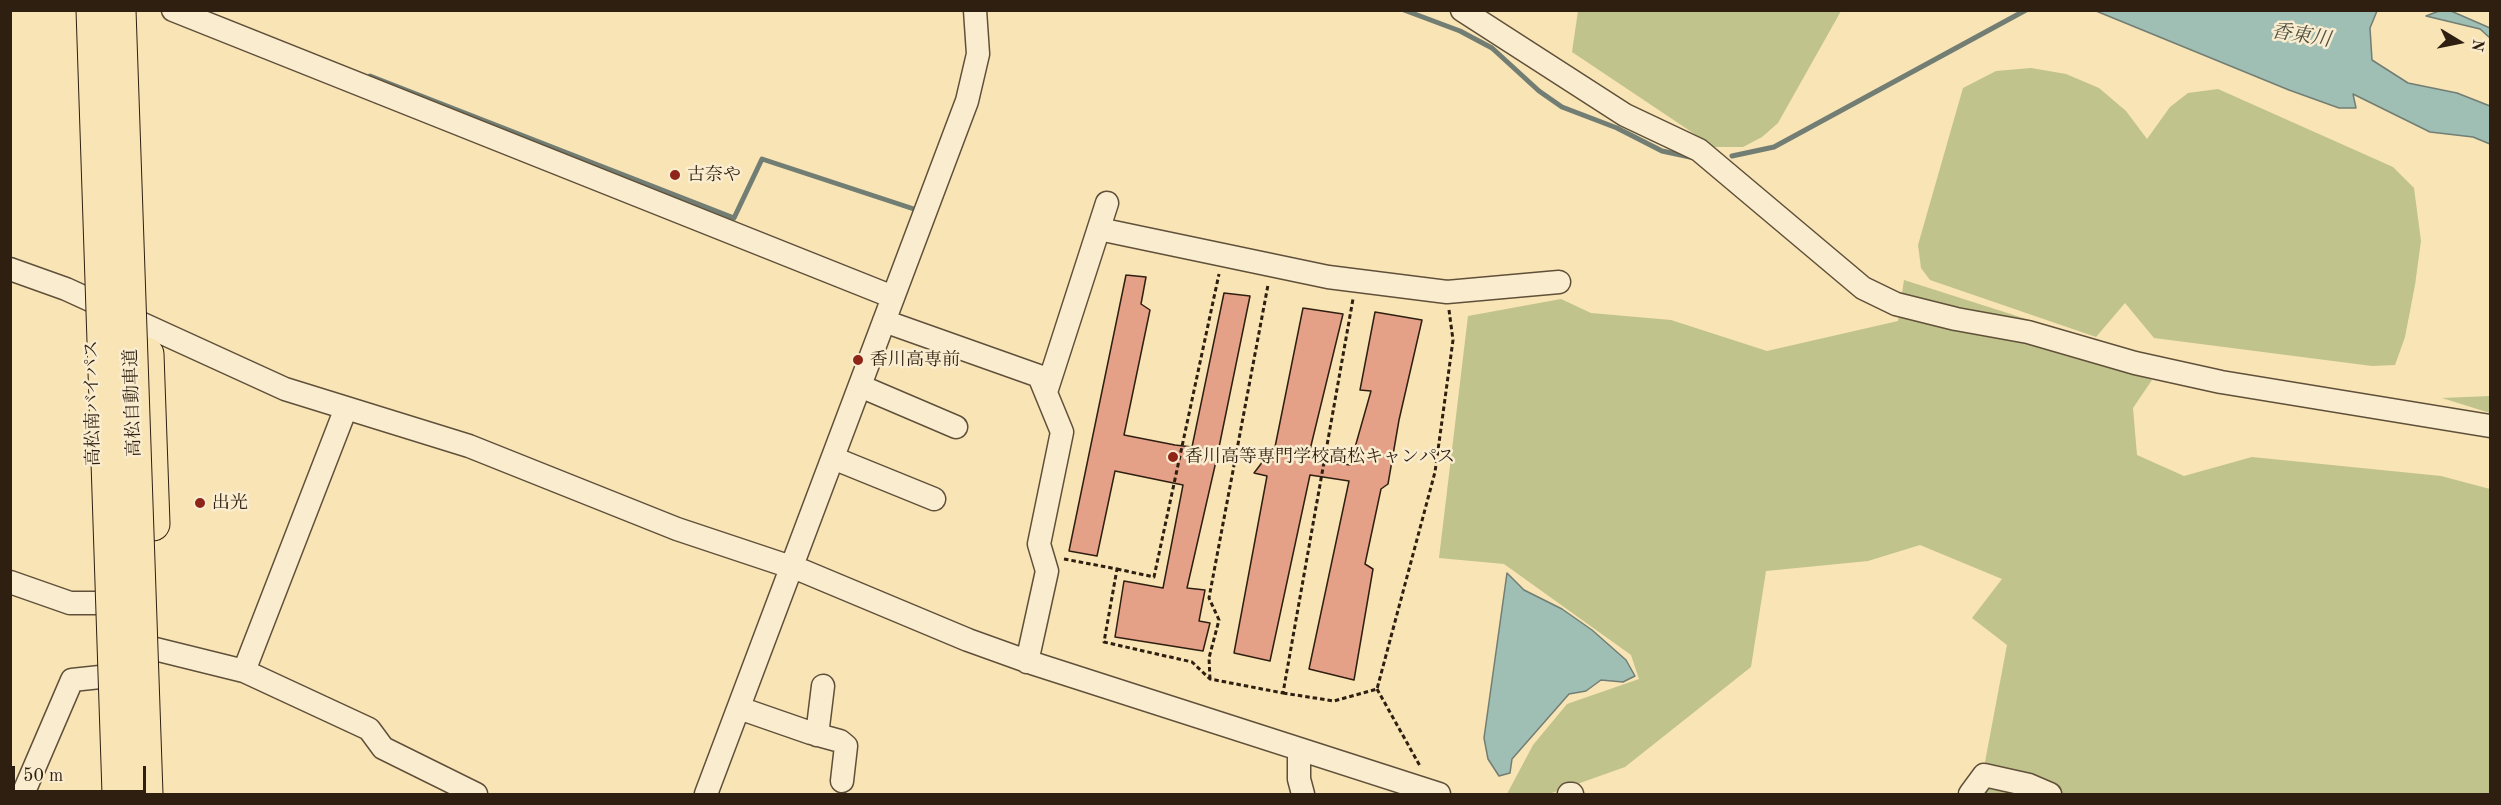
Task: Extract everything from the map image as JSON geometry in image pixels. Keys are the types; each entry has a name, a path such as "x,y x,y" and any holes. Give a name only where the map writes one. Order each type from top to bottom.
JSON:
{"highway":[{"name":"高松南バイパス","path":"79,10 90,300 100,677 106,795"},
{"name":"高松自動車道","path":"93,10 119,795"},
{"name":"高松自動車道","path":"119,10 146,795"},
{"path":"133,10 146,326 160,795"}],"street":[{"path":"173,10 893,297"},
{"path":"706,795 974,78 978,54 975,10"},
{"path":"1462,10 1625,115 1699,150 1863,288 1896,304 1956,320 2028,332 2134,363 2221,382 2490,426"},
{"path":"1046,392 1107,203"},
{"path":"1099,229 1272,265 1357,280 1447,292 1559,282"},
{"path":"10,269 90,300 285,389 469,446 666,524 793,567 968,640 1027,662 1437,794"},
{"path":"884,321 1039,376 1046,392 1062,432 1039,544 1047,571 1027,662"},
{"path":"860,386 956,427"},
{"path":"244,671 346,408"},
{"path":"833,458 934,499"},
{"path":"10,582 70,603 98,603"},
{"path":"155,649 244,671 369,729 383,748 476,795"},
{"path":"23,795 72,680 100,677"},
{"path":"817,735 823,686"},
{"path":"739,708 840,741 846,746 842,781"},
{"path":"1299,750 1299,779 1303,795"},
{"path":"1970,795 1984,775 2029,785 2050,795"}],"path":[{"path":"1042,554 1154,578 1223,255"},
{"path":"1210,679 1209,658 1219,620 1209,598 1272,265"},
{"path":"1283,693 1357,280"},
{"path":"1437,794 1377,689 1435,472 1453,340 1447,292"},
{"path":"1117,569 1104,642 1192,662 1210,679 1283,693 1334,700 1377,689"}],"green space":[{"path":"1578,11 1841,11 1778,123 1762,137 1743,147 1714,147 1572,52"},
{"path":"2031,68 2066,74 2099,88 2126,111 2147,139 2170,107 2188,93 2218,89 2393,167 2414,188 2421,241 2405,337 2395,365 2372,366 2154,338 2125,303 2096,337 1930,280 1921,268 1918,245 1963,88 1996,71"},
{"path":"1904,280 2095,341 2152,380 2133,408 2137,455 2184,476 2252,457 2441,476 2490,489 2490,794 1979,794 2007,645 1972,618 2002,579 1920,545 1868,561 1766,571 1751,667 1625,767 1549,794 1507,794 1533,745 1567,704 1639,679 1631,655 1504,564 1439,558 1468,316 1561,299 1591,313 1671,320 1767,351 1898,321"},
{"path":"2490,396 2490,413 2442,398"}],"water":[{"name":"香東川","path":"2096,11 2377,11 2370,28 2372,60 2408,83 2457,93 2490,106 2490,144 2473,137 2430,132 2353,94 2356,108 2339,108 2289,90"},
{"path":"2439,11 2451,11 2490,28 2490,38 2480,29 2426,16"},
{"path":"1507,573 1524,590 1562,609 1592,630 1626,660 1635,676 1623,682 1601,680 1586,691 1569,694 1512,759 1510,773 1499,776 1488,759 1484,738"}],"building":[{"path":"1126,275 1146,277 1141,304 1150,310 1124,435 1175,445 1192,447 1224,293 1250,296 1187,588 1205,590 1199,621 1210,623 1203,651 1115,637 1124,581 1163,588 1183,485 1115,471 1097,556 1069,551"},
{"path":"1303,308 1343,314 1308,458 1350,465 1371,391 1360,390 1375,312 1422,320 1399,420 1388,484 1381,489 1365,564 1373,569 1354,680 1309,669 1349,481 1310,475 1270,661 1234,653 1267,476 1254,473 1267,456 1273,457"}],"waterway":[{"path":"1404,10 1460,31 1492,48 1539,91 1562,107 1617,128 1662,151 1690,157"},
{"path":"1732,156 1774,147 2026,10"},
{"path":"370,76 734,218 762,159 920,211"}],"place":[{"name":"古奈や","path":"675,175"},
{"name":"香川高専前","path":"858,360"},
{"name":"香川高等専門学校高松キャンパス","path":"1173,457"},
{"name":"出光","path":"200,503"}]}
